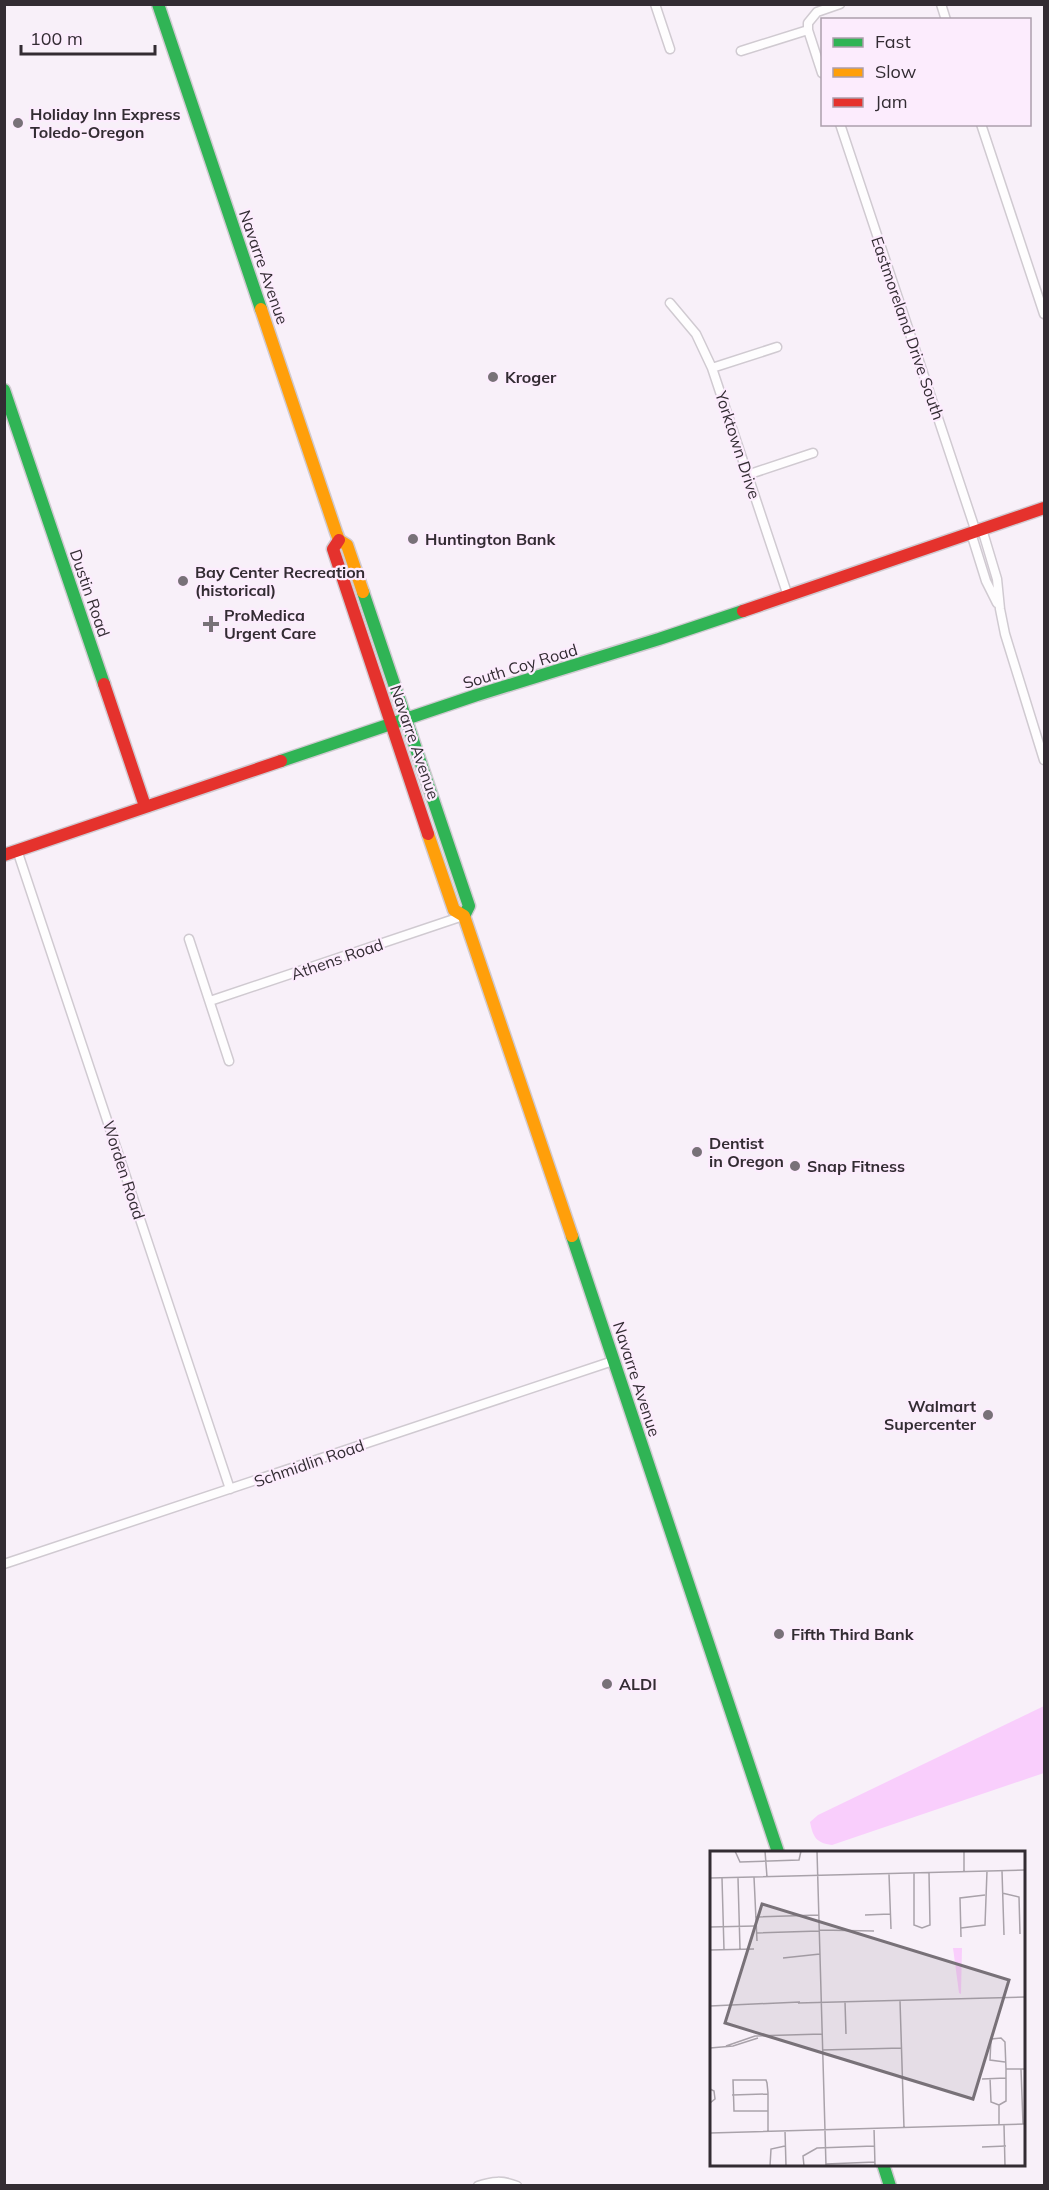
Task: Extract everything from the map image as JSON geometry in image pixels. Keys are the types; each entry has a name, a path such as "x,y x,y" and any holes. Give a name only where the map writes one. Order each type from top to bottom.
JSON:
{"main road":[{"name":"Navarre Avenue","path":"158,4 339,540 347,545 469,906 464,916"},
{"name":"Dustin Road","path":"4,390 145,806"},
{"name":"South Coy Road","path":"4,855 406,719 788,596 1044,508"},
{"name":"Navarre Avenue","path":"339,540 333,549 391,724 454,910 464,916 778,1851"},
{"path":"438,861 449,874 455,891 459,894 464,892"},
{"path":"884,2166 890,2186"}],"street":[{"path":"655,4 670,49"},
{"path":"821,70 808,30 808,22 814,14 840,4"},
{"path":"741,51 808,30"},
{"name":"Eastmoreland Drive South","path":"841,126 976,531 997,579 1005,634 1044,760"},
{"path":"982,126 1044,314"},
{"name":"Yorktown Drive","path":"670,303 696,334 712,368 788,596"},
{"path":"712,368 777,347"},
{"path":"747,475 813,453"},
{"name":"Worden Road","path":"17,850 230,1489"},
{"name":"Athens Road","path":"210,1001 464,916"},
{"path":"189,939 229,1061"},
{"name":"Schmidlin Road","path":"4,1564 613,1360"},
{"path":"478,2186 501,2181 518,2186"}],"shaded area":[{"path":"1044,1706 1044,1773 832,1845 822,1843 812,1832 810,1822 818,1815"}],"traffic: fast":[{"path":"158,4 261,309"},
{"path":"4,390 104,684"},
{"path":"363,592 469,906 464,916"},
{"path":"281,761 477,695 743,611"},
{"path":"572,1236 778,1851"},
{"path":"884,2166 890,2186"}],"traffic: slow":[{"path":"261,309 336,532 339,540 347,545 363,592"},
{"path":"428,834 454,910 464,916 572,1236"}],"traffic: jam":[{"path":"743,611 1044,508"},
{"path":"339,540 333,549 428,834"},
{"path":"104,684 145,806"},
{"path":"4,855 281,761"}],"place":[{"name":"Holiday Inn Express Toledo-Oregon","path":"18,123"},
{"name":"Kroger","path":"493,377"},
{"name":"Huntington Bank","path":"413,539"},
{"name":"Bay Center Recreation (historical)","path":"183,581"},
{"name":"ProMedica Urgent Care","path":"211,624"},
{"name":"Dentist in Oregon","path":"697,1152"},
{"name":"Snap Fitness","path":"795,1166"},
{"name":"Walmart Supercenter","path":"988,1415"},
{"name":"Fifth Third Bank","path":"779,1634"},
{"name":"ALDI","path":"607,1684"}]}
